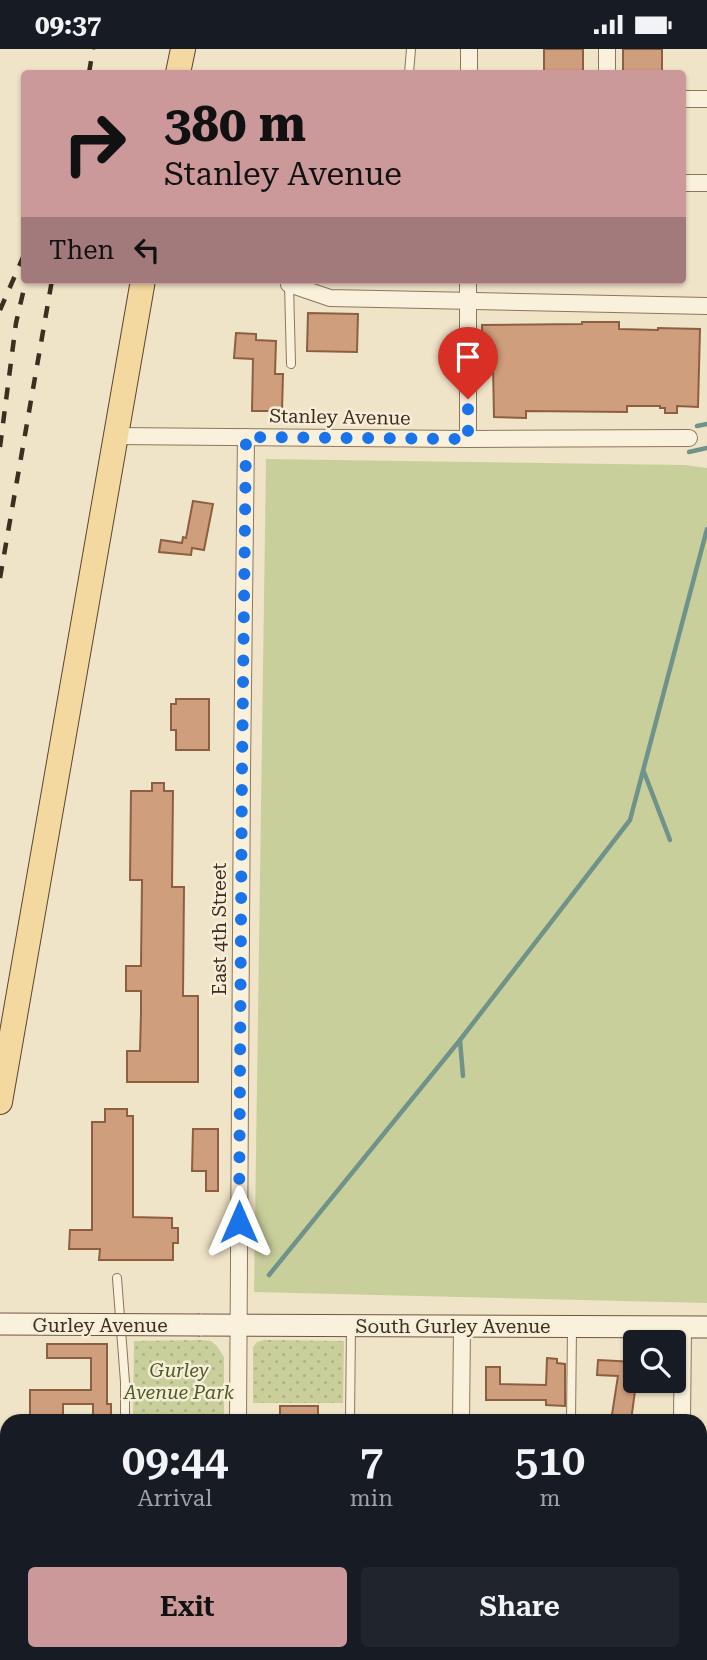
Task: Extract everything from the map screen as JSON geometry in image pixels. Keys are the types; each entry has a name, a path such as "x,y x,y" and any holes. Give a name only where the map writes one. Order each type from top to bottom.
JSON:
{"main road":[{"path":"179,70 183,49"},
{"path":"0,1102 142,284"}],"street":[{"path":"469,49 469,70"},
{"path":"607,49 607,70"},
{"path":"686,99 707,99"},
{"path":"686,183 707,183"},
{"path":"294,284 330,298 707,306"},
{"path":"468,284 468,439"},
{"name":"Stanley Avenue","path":"116,436 689,439"},
{"name":"East 4th Street","path":"238,1414 246,437"},
{"name":"Gurley Avenue","path":"0,1324 200,1325"},
{"name":"South Gurley Avenue","path":"200,1325 707,1328"},
{"path":"461,1414 462,1327"},
{"path":"682,1414 683,1328"}],"lane":[{"path":"409,70 411,49"},
{"path":"289,284 291,363"},
{"path":"117,1278 125,1414"},
{"path":"350,1414 351,1326"},
{"path":"571,1414 572,1327"}],"green space":[{"path":"266,459 685,465 707,468 707,1303 254,1292"},
{"name":"Gurley Avenue Park","path":"264,1340 344,1341 343,1403 253,1403 253,1347"},
{"name":"Gurley Avenue Park","path":"134,1341 211,1341 224,1357 224,1414 133,1414"}],"building":[{"path":"544,49 583,49 583,70 544,70"},
{"path":"623,49 662,49 662,70 623,70"},
{"path":"308,313 358,314 357,352 307,351"},
{"path":"619,322 619,329 700,329 698,407 677,406 677,413 665,413 665,408 660,406 627,406 627,412 526,411 526,418 494,417 493,366 483,366 482,325"},
{"path":"236,333 256,334 256,340 276,341 275,374 283,374 282,411 252,411 253,359 234,358"},
{"path":"193,501 213,504 204,550 192,548 191,555 159,552 161,540 182,543 183,537 186,538"},
{"path":"176,699 209,699 209,750 176,750 176,730 171,730 171,704 176,704"},
{"path":"152,783 164,783 164,791 173,791 172,887 184,887 183,996 198,996 198,1082 127,1082 127,1051 140,1051 141,1013 141,991 126,991 126,966 141,966 142,880 130,880 131,791 152,791"},
{"path":"105,1109 127,1109 127,1116 133,1116 133,1217 172,1218 172,1228 178,1228 178,1243 173,1243 173,1260 99,1260 100,1249 69,1249 70,1230 92,1230 92,1122 105,1122"},
{"path":"193,1129 218,1129 218,1191 206,1191 206,1171 192,1171"},
{"path":"47,1344 107,1344 107,1404 111,1404 111,1414 93,1414 93,1404 63,1404 63,1414 30,1414 30,1390 91,1390 91,1358 47,1358"},
{"path":"547,1358 557,1359 557,1363 565,1364 565,1406 546,1405 546,1400 486,1400 486,1367 500,1367 500,1384 546,1385"},
{"path":"598,1360 623,1361 623,1393 635,1393 632,1414 612,1414 618,1376 597,1375"},
{"path":"280,1406 318,1406 318,1414 280,1414"}],"waterway":[{"path":"697,426 707,424"},
{"path":"689,452 707,448"},
{"path":"269,1275 460,1040 630,820 707,529"},
{"path":"644,772 670,840"},
{"path":"460,1040 463,1076"}],"railway":[{"path":"90,70 93,49"},
{"path":"0,310 21,262"},
{"path":"0,447 16,323 25,284"},
{"path":"0,578 51,284"}],"route":[{"path":"239,1222 246,437 468,439 468,399"}]}
